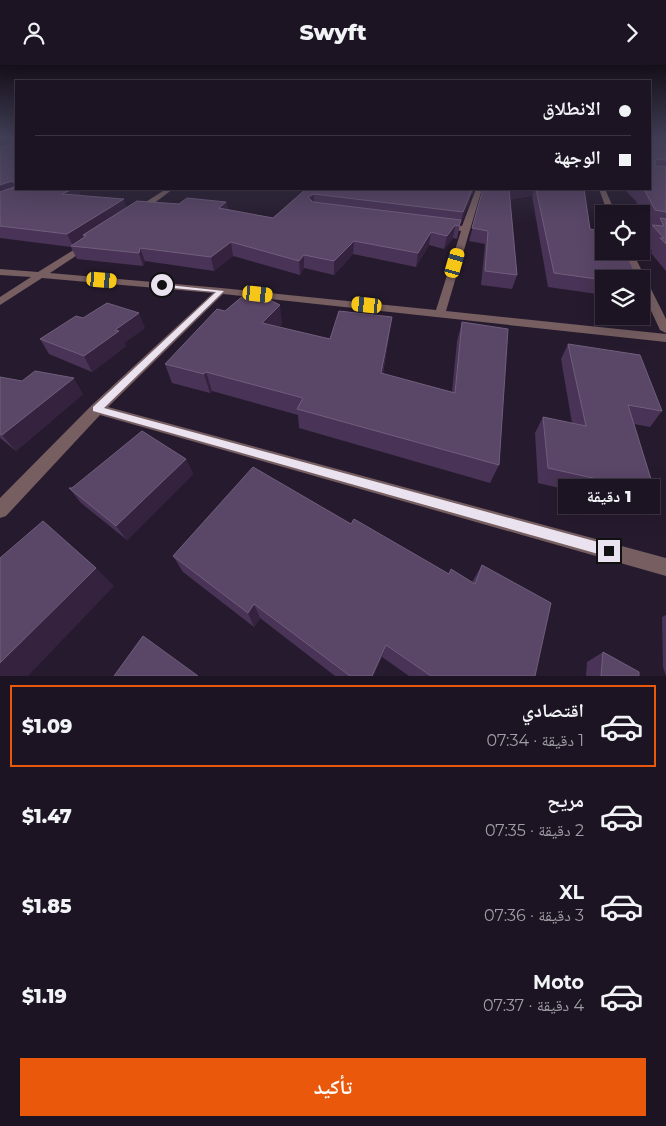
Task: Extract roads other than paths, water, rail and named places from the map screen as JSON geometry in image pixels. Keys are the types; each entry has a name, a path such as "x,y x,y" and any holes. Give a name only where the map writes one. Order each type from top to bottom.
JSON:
{"street":[{"path":"130,216 169,190"},
{"path":"602,190 608,205"},
{"path":"467,197 478,193"},
{"path":"440,313 465,229 478,193"},
{"path":"437,225 465,229"},
{"path":"650,229 666,231"},
{"path":"0,302 98,237"},
{"path":"632,260 666,330"},
{"path":"0,272 221,291 666,338"},
{"path":"0,510 97,409 221,291"},
{"path":"97,409 666,567"}]}
